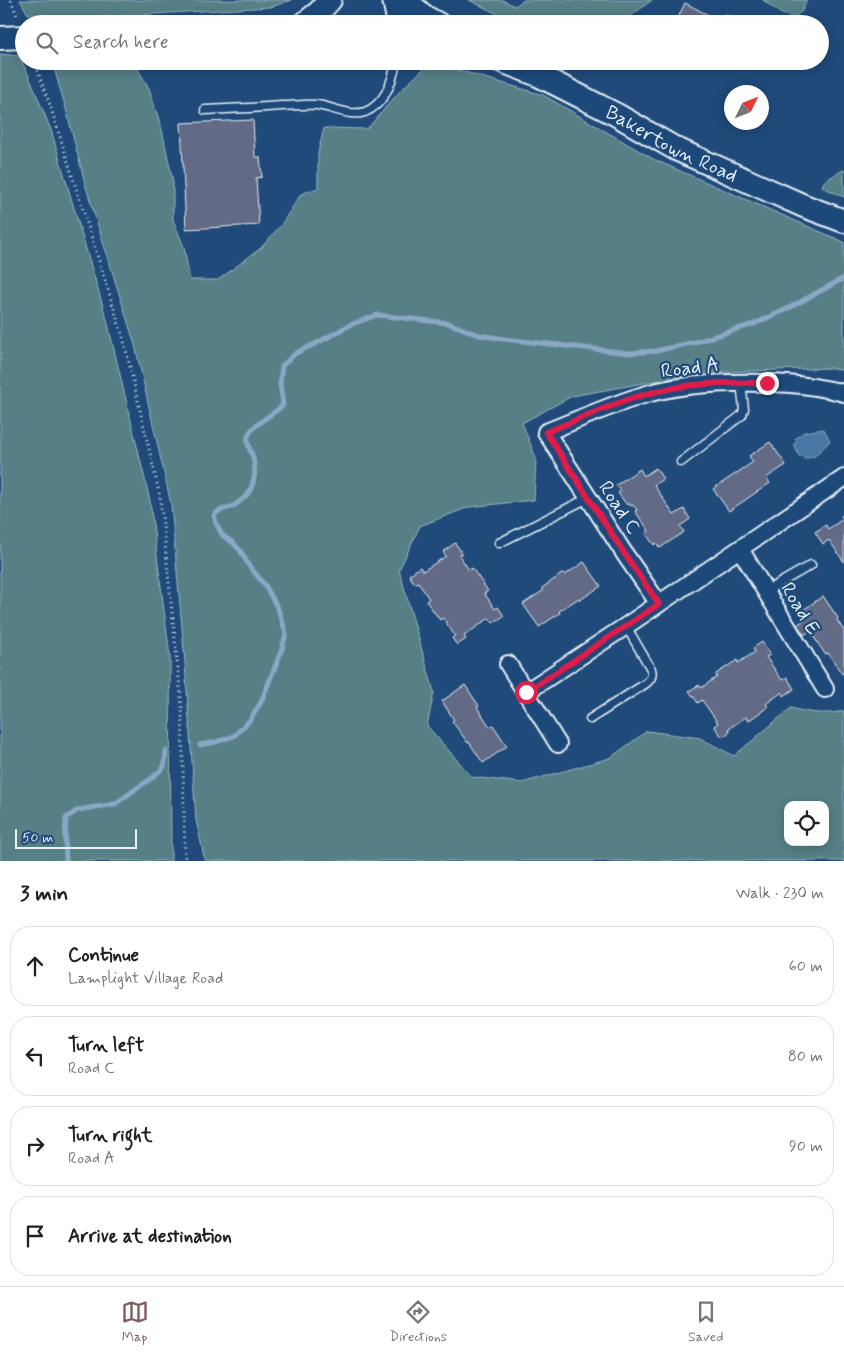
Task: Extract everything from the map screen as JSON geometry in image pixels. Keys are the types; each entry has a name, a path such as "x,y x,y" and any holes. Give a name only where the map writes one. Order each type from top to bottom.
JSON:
{"main road":[{"path":"315,15 330,0"},
{"path":"394,0 397,15"},
{"path":"404,0 423,15"},
{"path":"0,38 15,37"},
{"name":"Bakertown Road","path":"525,70 617,115 676,150 804,206 844,221"},
{"path":"562,70 580,81 617,115"}],"street":[{"name":"Road A","path":"546,432 622,402 676,388 741,383 797,384 844,393"},
{"name":"Road C","path":"546,432 659,604"},
{"path":"526,692 844,478"},
{"name":"Road E","path":"740,549 825,689"},
{"path":"508,664 558,744"}],"lane":[{"path":"205,110 316,105 344,112 364,112 378,103 387,91 394,70"},
{"path":"682,462 742,415 744,409 741,383"},
{"path":"499,543 588,498"},
{"path":"766,591 811,564"},
{"path":"590,719 645,684 653,675 626,626"}],"path":[{"path":"37,70 53,114 123,337 160,496 182,707 185,861"}],"green space":[{"path":"20,0 292,0 271,7 136,15 28,14"},
{"path":"469,0 502,0 515,6 524,0 652,0 632,15 500,15"},
{"path":"763,0 807,0 802,11 797,15 780,13"},
{"path":"0,54 15,56 15,70 26,70 51,130 107,320 150,501 170,657 171,861 0,861"},
{"path":"55,70 138,70 149,88 162,130 173,182 173,220 184,247 190,280 218,280 261,248 281,225 301,194 318,188 318,153 324,128 367,129 400,91 422,70 458,70 543,95 655,160 844,242 844,371 831,368 699,373 572,396 522,423 536,458 534,500 469,507 420,526 399,570 434,692 427,726 472,777 522,783 610,758 647,731 700,738 734,756 791,708 817,713 844,711 844,861 205,861 196,820 171,504 135,345 86,187"},
{"path":"844,170 844,197 822,187 826,180"}],"water":[{"path":"824,429 830,441 815,456 804,459 803,456 799,456 794,444 797,442 795,439 804,432"}],"building":[{"path":"685,3 708,15 679,15"},
{"path":"253,120 255,157 260,157 262,177 256,178 259,225 186,229 181,123"},
{"path":"770,442 786,465 766,478 770,483 729,511 713,489 753,462 749,456"},
{"path":"656,468 663,479 654,485 674,515 684,509 690,519 680,526 684,532 660,548 656,543 654,545 646,534 649,531 635,511 637,510 629,503 627,505 618,493 621,491 616,485 640,469 644,476"},
{"path":"844,514 844,562 829,540 823,544 815,532 826,525 828,529 843,519 841,516"},
{"path":"455,543 462,553 459,555 469,570 472,568 488,591 484,593 495,609 498,607 504,616 493,623 489,618 464,636 466,639 457,645 452,638 455,636 443,618 440,620 426,601 429,599 418,582 415,584 409,575 420,567 423,571 446,556 443,552"},
{"path":"584,562 601,586 559,611 560,613 539,627 523,604 544,590 542,588 563,573 565,575"},
{"path":"823,596 838,618 837,620 844,631 844,673 842,674 828,653 825,654 810,631 804,635 797,625 804,620 799,613"},
{"path":"762,642 770,655 766,657 782,680 787,677 794,689 784,696 782,692 766,704 768,707 748,721 746,717 728,729 730,732 722,737 714,726 718,723 702,700 698,703 689,691 699,685 701,688 717,677 716,674 737,660 738,663 755,652 753,648"},
{"path":"465,685 490,727 493,725 507,746 483,763 452,721 454,720 442,701"}],"waterway":[{"path":"200,745 234,736 250,720 261,702 282,649 286,633 278,609 265,585 249,566 240,550 222,535 214,515 238,503 248,494 254,480 253,458 248,435 257,425 283,405 280,383 282,366 296,353 350,325 377,315 448,323 479,335 504,339 629,353 656,351 699,341 754,324 791,307 844,278"},
{"path":"66,861 66,818 78,810 115,804 152,778 164,767 166,751"}],"route":[{"path":"526,692 659,604 546,432 622,402 648,394 676,388 713,384 767,383"}]}
